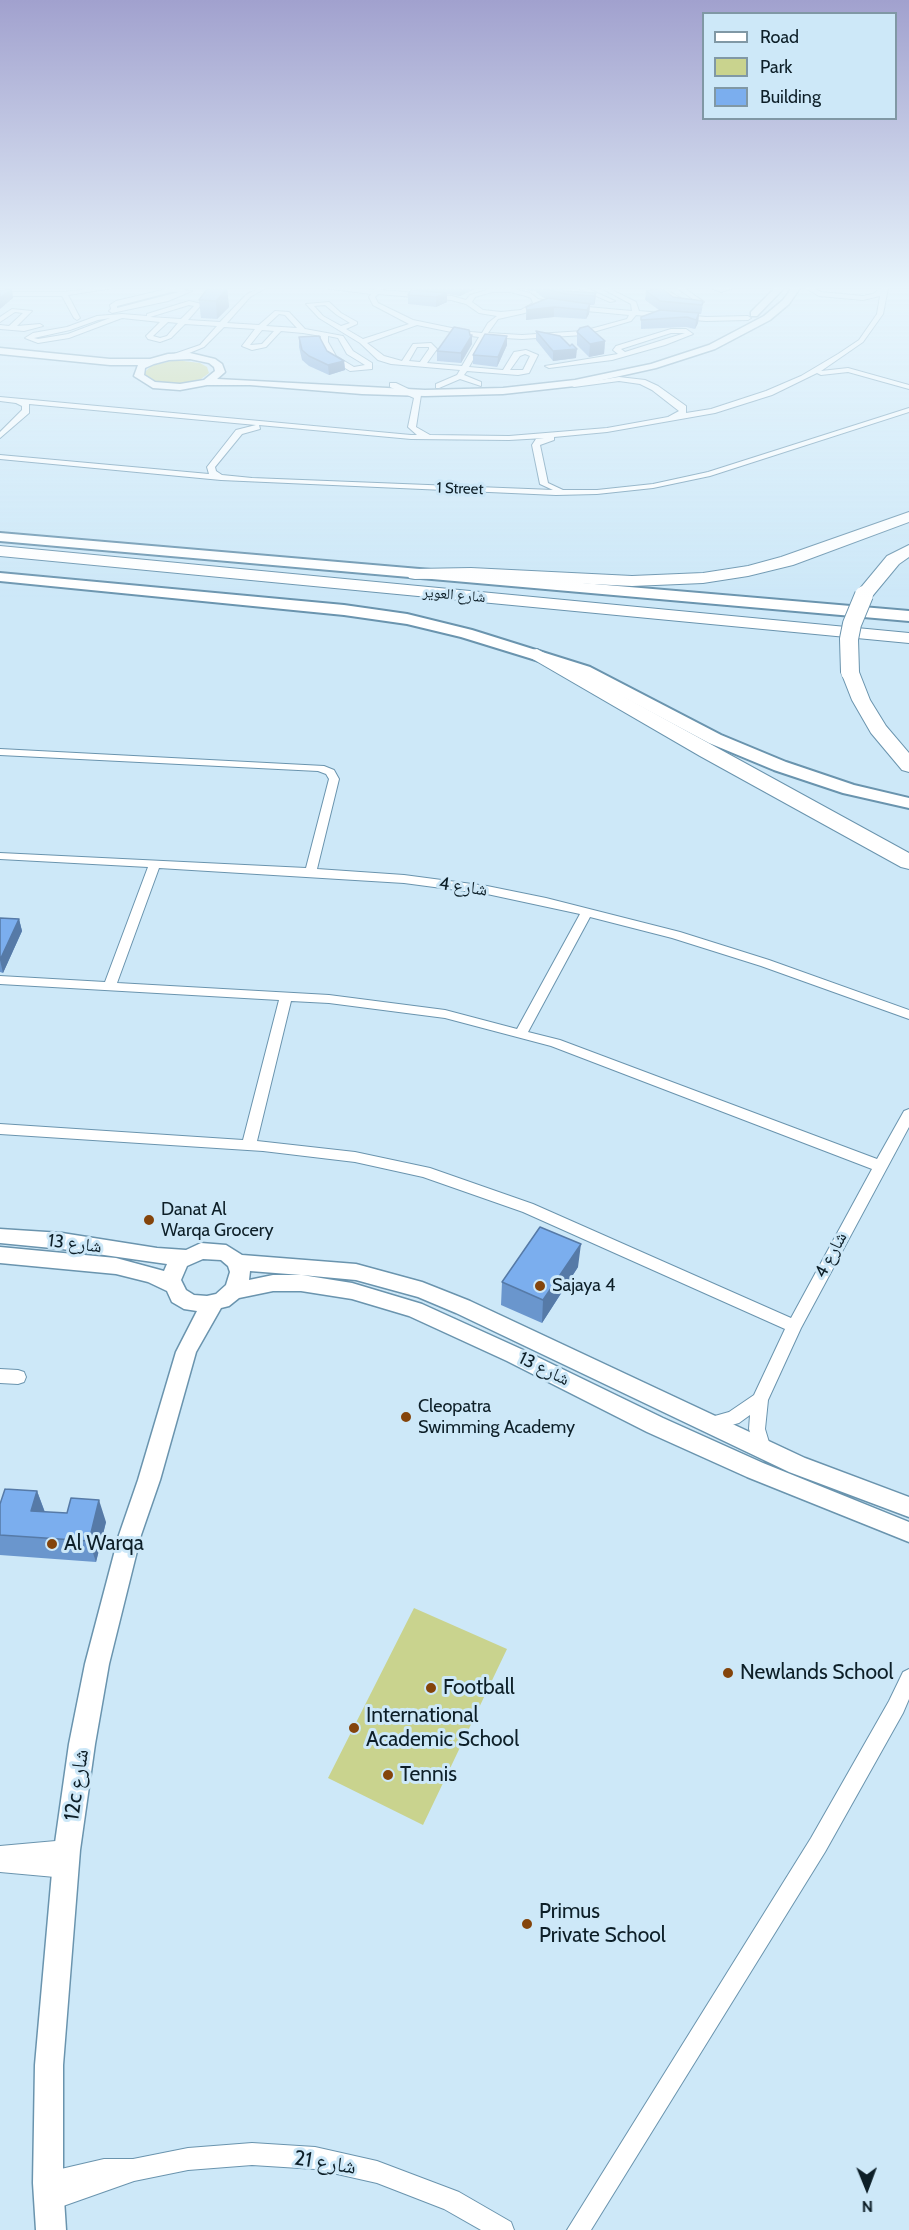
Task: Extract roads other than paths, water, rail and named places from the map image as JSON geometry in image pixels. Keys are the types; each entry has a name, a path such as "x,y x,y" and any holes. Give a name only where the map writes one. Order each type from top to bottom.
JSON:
{"highway":[{"path":"415,574 471,573 632,581 704,578 748,571 787,561 909,518"},
{"path":"909,550 893,560 864,595 852,624 848,656 850,672 861,700 878,729 909,766"},
{"name":"شارع العوير","path":"0,551 909,638"},
{"name":"شارع العوير","path":"0,562 909,648"},
{"path":"516,581 909,629"},
{"path":"537,654 707,752 909,862"}],"main road":[{"path":"0,537 909,616"},
{"path":"0,577 344,610 417,622 537,654 584,670 715,739 780,766 849,789 909,803"}],"street":[{"path":"385,392 485,392"},
{"path":"661,392 683,408 683,412 661,422"},
{"path":"597,492 558,490 546,486 536,445 542,440 661,422 741,402 767,392"},
{"path":"414,393 418,396 412,425 414,431 428,436 453,438"},
{"path":"0,399 365,435 453,438 586,433"},
{"path":"0,436 26,411 26,405 18,401"},
{"name":"1 Street","path":"0,457 224,478 499,491 597,492 653,486 710,474 909,410"},
{"path":"224,478 215,475 211,467 239,432 254,427 274,426"},
{"path":"0,752 320,768 330,772 334,779 311,872"},
{"name":"شارع 4","path":"0,856 311,872 404,879 487,890 587,912 720,948 909,1015"},
{"path":"110,986 155,864"},
{"path":"521,1033 587,912"},
{"path":"0,980 286,996 406,1008 521,1033 589,1055 880,1166"},
{"path":"249,1145 286,996"},
{"name":"شارع 4","path":"763,1449 757,1429 760,1400 794,1326 909,1114"},
{"path":"0,1129 249,1145 355,1157 402,1167 459,1183 528,1208 794,1326"},
{"name":"شارع 13","path":"0,1236 71,1242 157,1256 185,1257"},
{"path":"210,1250 226,1253 237,1262 240,1277 233,1292 214,1302 199,1304 178,1292 174,1270 185,1257 210,1250"},
{"name":"شارع 13","path":"0,1255 116,1266 153,1275 178,1292"},
{"name":"شارع 13","path":"237,1262 356,1272 422,1290 463,1307 812,1471 909,1507"},
{"name":"شارع 13","path":"233,1292 273,1283 301,1283 352,1291 393,1303 448,1324 655,1425 755,1470 909,1532"},
{"name":"12c شارع","path":"178,1292 187,1320 186,1352"},
{"name":"12c شارع","path":"51,2230 48,2191 49,2065 66,1859 82,1743 99,1655 124,1554 186,1352 214,1302"},
{"path":"0,1376 18,1377"},
{"path":"710,1424 733,1418 760,1400"},
{"path":"578,2230 818,1845 896,1707 909,1678"},
{"path":"0,1856 66,1859"},
{"path":"0,1862 66,1859"},
{"name":"شارع 21","path":"48,2191 189,2159 252,2154 315,2158 377,2172 451,2200 503,2230"}],"place":[{"name":"Danat Al Warqa Grocery","path":"149,1220"},
{"name":"Sajaya 4","path":"540,1286"},
{"name":"Cleopatra Swimming Academy","path":"406,1417"},
{"name":"Al Warqa","path":"52,1544"},
{"name":"Newlands School","path":"728,1673"},
{"name":"Football","path":"431,1688"},
{"name":"International Academic School","path":"354,1728"},
{"name":"Tennis","path":"388,1775"},
{"name":"Primus Private School","path":"527,1924"}]}
